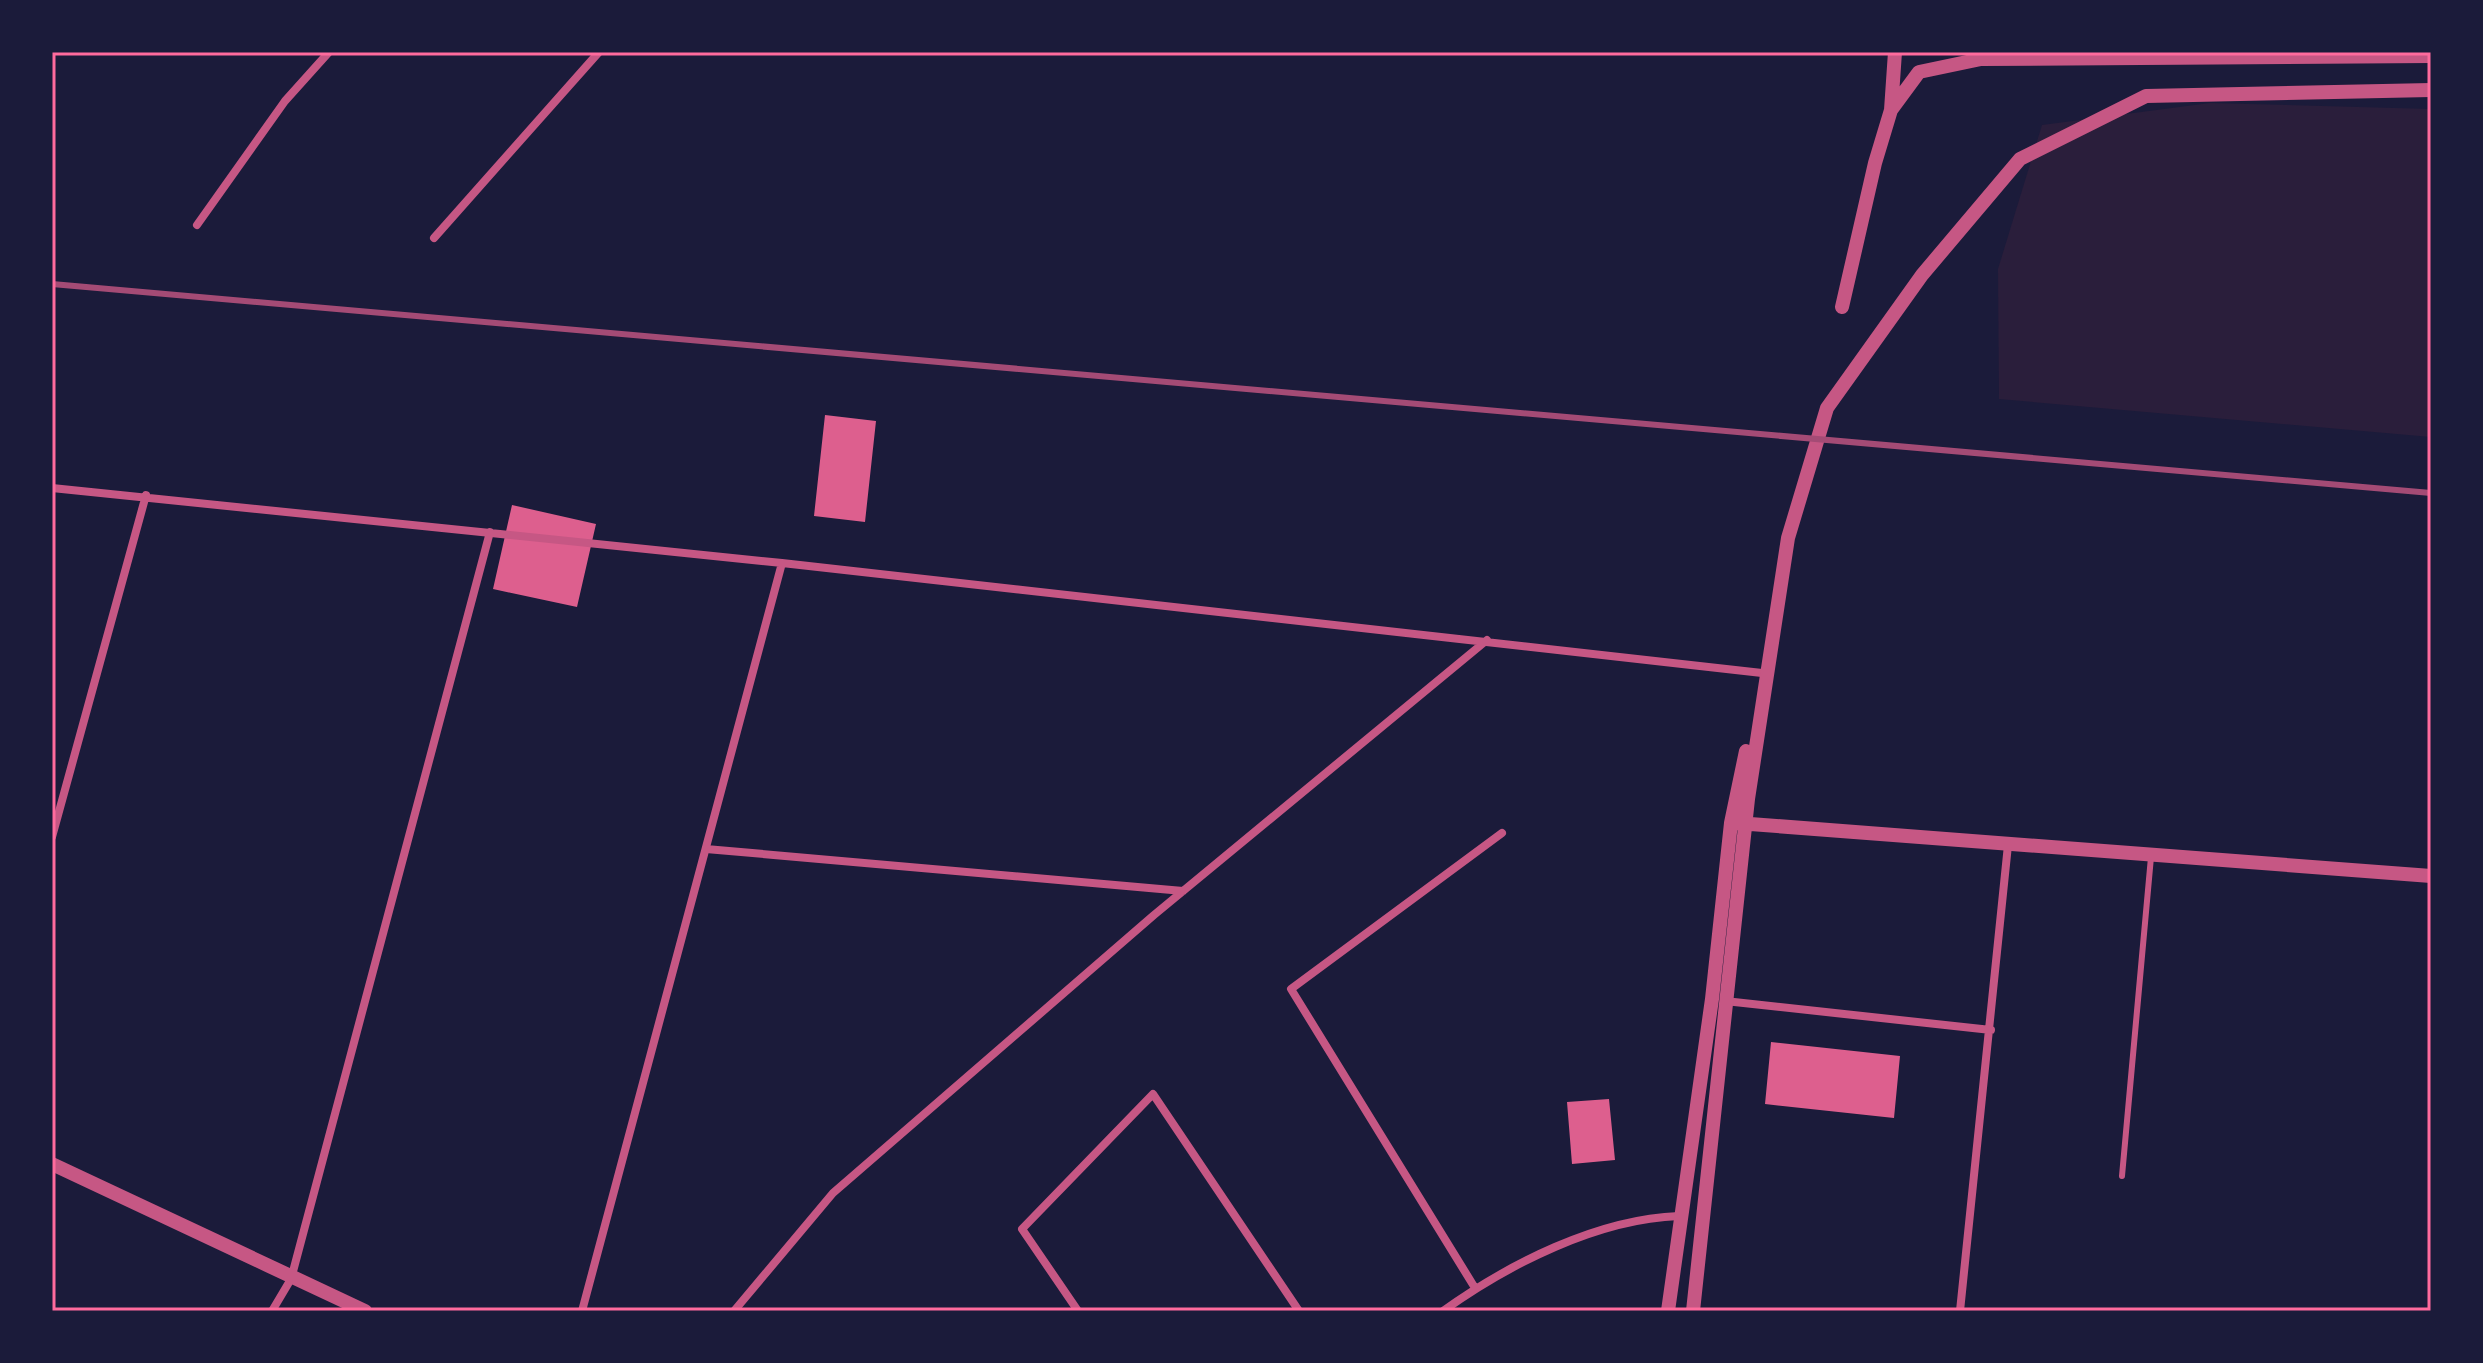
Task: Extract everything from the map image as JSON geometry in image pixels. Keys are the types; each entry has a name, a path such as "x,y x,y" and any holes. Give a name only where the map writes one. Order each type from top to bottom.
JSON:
{"street":[{"path":"197,225 285,101 329,52"},
{"path":"434,238 599,52"},
{"path":"1842,307 1875,163 1891,110 1895,52"},
{"path":"1891,110 1919,72 1981,59 2431,56"},
{"path":"1693,1311 1748,799 1788,538 1827,408 1922,275 2020,159 2146,96 2431,90"},
{"path":"52,488 146,495 782,563 1762,673"},
{"path":"52,837 146,495"},
{"path":"272,1311 291,1279 490,532"},
{"path":"582,1311 782,563"},
{"path":"1668,1311 1712,999 1731,823 1762,673 1770,608"},
{"path":"734,1311 833,1193 1183,891 1487,640"},
{"path":"1731,823 2431,876"},
{"path":"1475,1288 1291,989 1502,833"},
{"path":"1960,1311 2008,845"},
{"path":"706,849 1183,891"},
{"path":"1712,999 1991,1030"},
{"path":"1078,1311 1022,1229 1153,1094 1299,1311"},
{"path":"52,1164 291,1279 365,1311"},
{"path":"1443,1311 1475,1288 1596,1229 1653,1217 1679,1216"}],"lane":[{"path":"2122,1176 2151,855"}],"shaded area":[{"path":"2210,103 2431,109 2431,437 1999,399 1998,269 2042,125"}],"building":[{"path":"825,415 876,421 865,522 814,516"},
{"path":"512,505 596,524 577,607 493,589"},
{"path":"1771,1042 1900,1056 1894,1118 1765,1104"},
{"path":"1609,1099 1615,1160 1572,1164 1567,1102"}],"railway":[{"path":"52,284 2431,493"}]}
